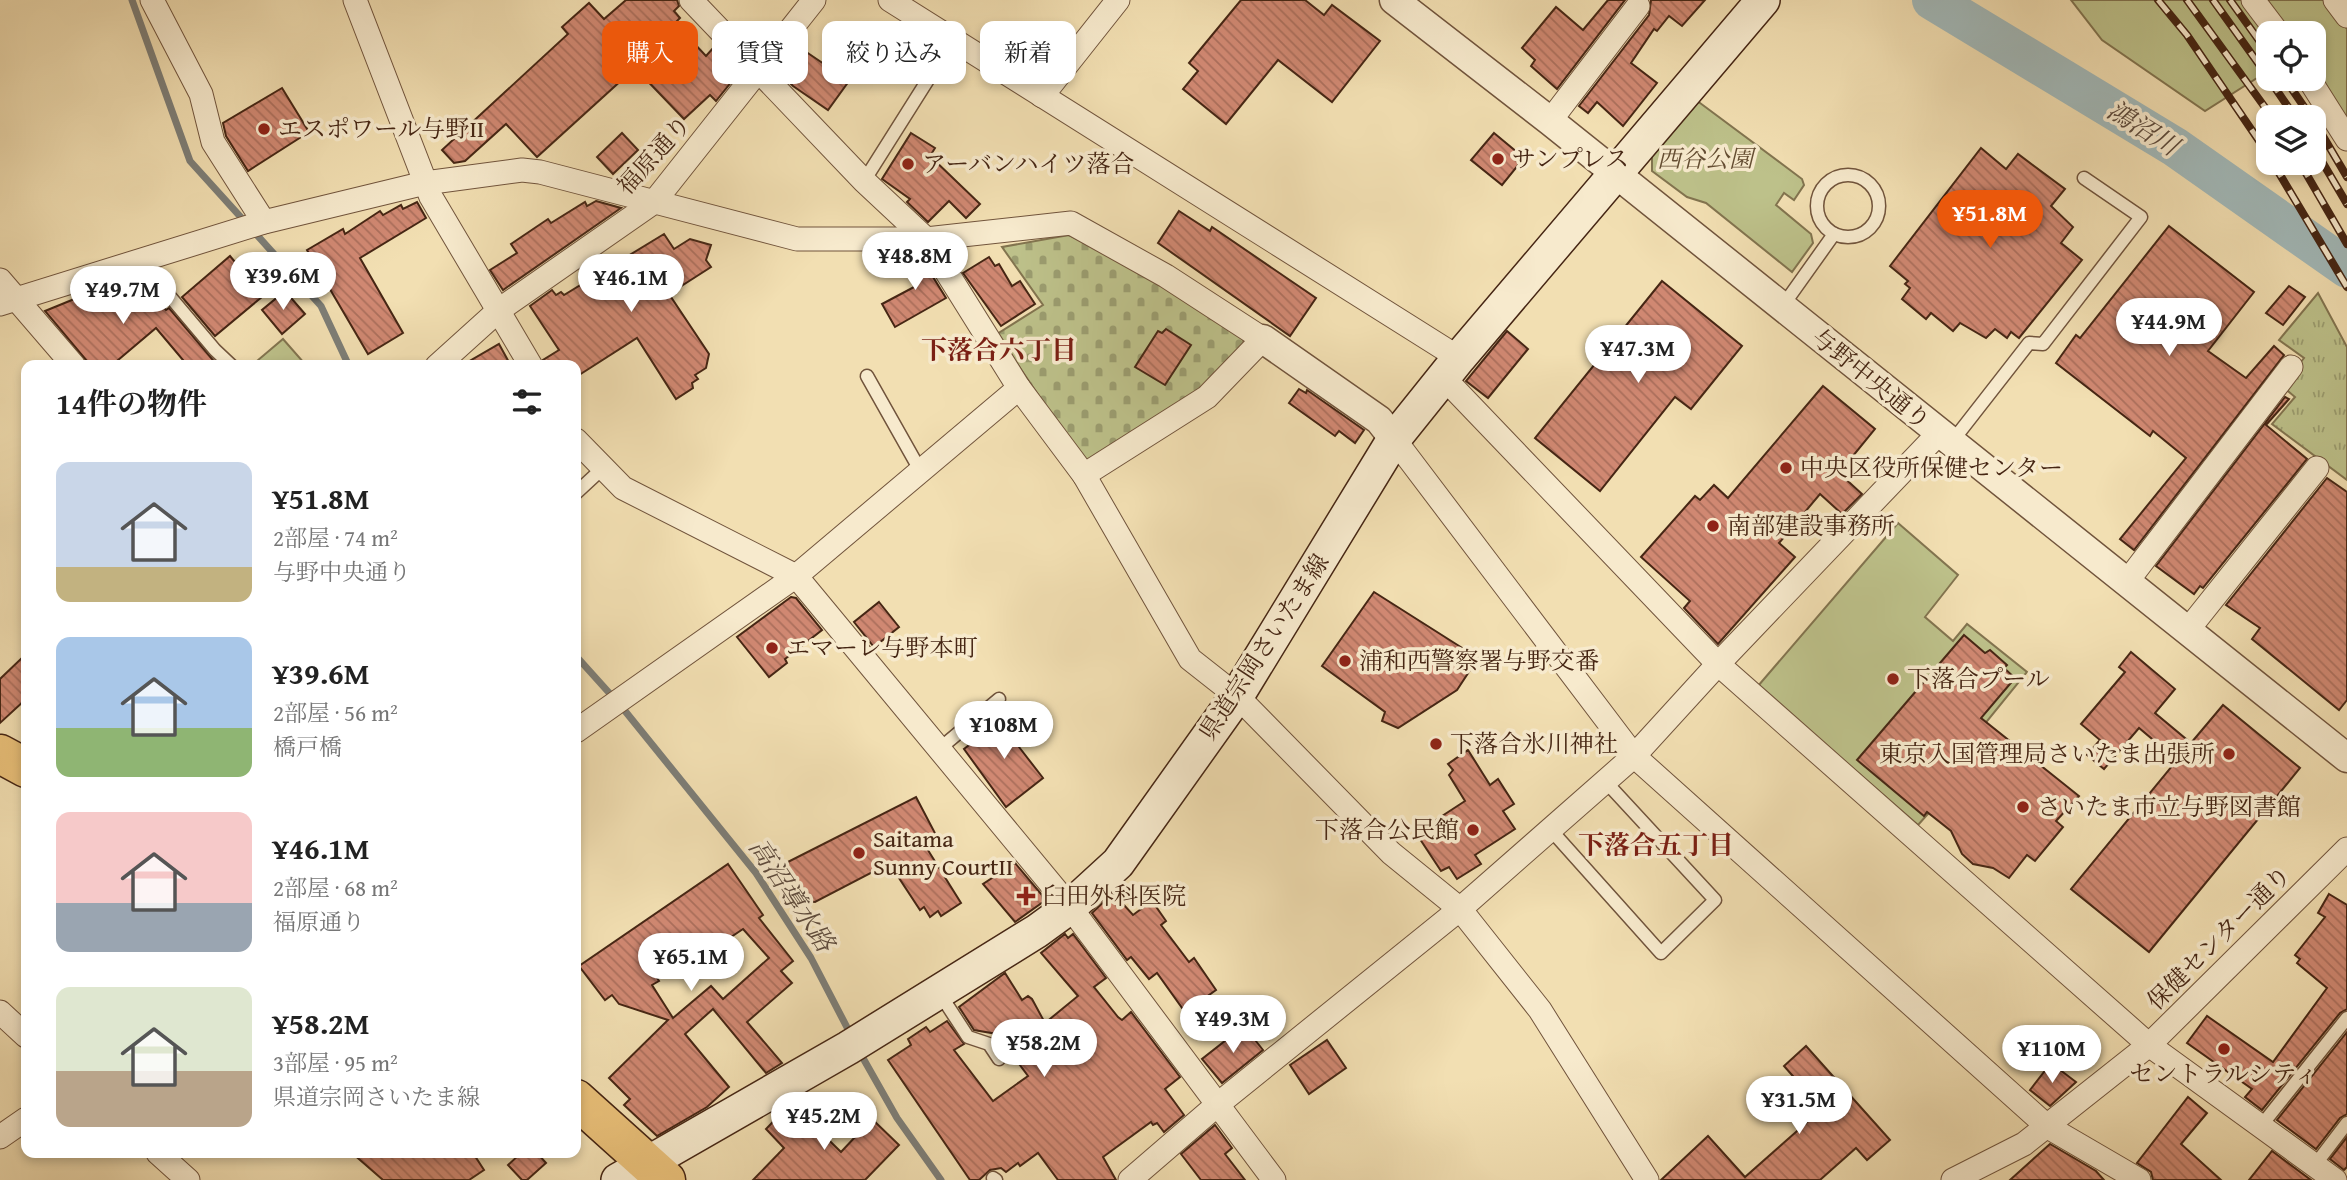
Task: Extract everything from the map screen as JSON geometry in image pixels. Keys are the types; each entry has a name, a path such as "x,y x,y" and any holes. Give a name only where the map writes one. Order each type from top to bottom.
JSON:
{"highway":[{"path":"581,1105 644,1174"}],"main road":[{"name":"県道宗岡さいたま線","path":"644,1174 1070,907 1118,863 1237,696 1394,439 1763,0"}],"street":[{"path":"152,0 201,94 213,142 262,223"},
{"path":"355,0 430,197 528,360"},
{"path":"691,0 712,22"},
{"name":"福原通り","path":"798,21 814,0"},
{"path":"890,0 923,21"},
{"path":"1042,96 1118,0"},
{"name":"与野中央通り","path":"1394,0 1550,121 2347,758"},
{"path":"2253,0 2269,21"},
{"path":"2335,0 2347,16"},
{"path":"1550,121 1638,6"},
{"path":"966,48 1451,368 1718,664 2149,1045 2336,1180"},
{"name":"福原通り","path":"444,360 499,310 653,202 750,84"},
{"path":"771,84 864,181 926,239 1019,388 1084,475 1190,659 1237,696 1391,853 1460,909 1540,1010 1647,1180"},
{"path":"2317,91 2347,139"},
{"path":"8,302 262,223 425,183 522,170 797,239 926,239 1071,223 1166,276 1263,339 1379,420 1634,756 2048,1127 2138,1180"},
{"path":"0,280 8,302 68,360"},
{"path":"1084,475 1207,397 1263,339"},
{"path":"2126,583 2291,367"},
{"path":"581,728 796,576 1019,388"},
{"path":"1130,1180 1217,1105 1460,909 1634,756 1718,664 1945,438"},
{"path":"581,445 623,488 796,576 1070,907 1274,1180"},
{"path":"2188,631 2317,468"},
{"name":"保健センター通り","path":"1953,1180 2024,1144 2149,1045 2347,849"},
{"path":"0,1013 21,1032"},
{"path":"2,1133 21,1122"},
{"path":"164,1158 188,1180"}],"lane":[{"path":"864,181 925,84"},
{"path":"1844,174 1865,179 1879,195 1878,217 1873,226 1854,237 1833,234 1820,220 1817,200 1821,191 1827,183 1844,174"},
{"path":"1945,438 2029,343 2043,344 2141,217 2084,178"},
{"path":"1782,307 1833,234"},
{"path":"140,261 226,360"},
{"path":"867,376 919,470"},
{"path":"581,489 603,468"},
{"path":"938,750 999,699"},
{"path":"1550,830 1661,953 1716,900 1605,781"},
{"path":"938,992 968,1037 989,1044 999,1059"},
{"path":"2261,1126 2347,1018"},
{"path":"2315,1165 2347,1123"}],"green space":[{"path":"2071,0 2326,0 2347,29 2347,120 2326,88 2326,21 2256,21 2256,79 2205,111 2102,40"},
{"name":"西谷公園","path":"1696,100 1802,179 1804,185 1794,200 1784,193 1776,205 1811,234 1813,243 1792,272 1706,203 1687,197 1652,171 1652,155"},
{"path":"1069,235 1140,270 1243,339 1244,347 1202,392 1085,464 997,334 1043,305 1002,247"},
{"path":"2318,293 2347,347 2347,480 2272,424 2295,397 2282,386 2304,358 2279,340"},
{"path":"283,339 301,360 258,360"},
{"name":"下落合プール","path":"1898,523 1958,575 1925,617 1953,641 1967,624 2027,672 1966,747 1977,759 1918,825 1758,686"}],"building":[{"path":"626,0 677,0 679,6 674,11 680,18 677,21 602,21 602,84 617,84 537,157 506,124 465,161 454,163 442,150 568,34 562,27 589,3 604,19"},
{"path":"1241,0 1305,0 1324,15 1332,5 1380,41 1332,102 1278,60 1226,124 1183,89 1198,71 1189,63"},
{"path":"1608,0 1625,0 1557,89 1531,66 1535,60 1522,48 1556,7 1583,30"},
{"path":"1651,0 1705,0 1682,26 1669,16 1657,31 1654,29 1631,63 1657,83 1623,126 1597,102 1588,113 1579,106 1649,15"},
{"path":"698,47 706,56 712,49 712,84 730,84 716,101 710,95 684,119 650,84 698,84"},
{"path":"808,53 822,63 822,84 847,84 828,110 791,84 808,84"},
{"name":"エスポワール与野Ⅱ","path":"282,88 309,132 248,171 226,136 223,123"},
{"path":"622,133 638,150 613,174 597,157"},
{"path":"911,133 935,148 930,156 980,204 966,218 949,201 928,222 907,202 910,199 882,179"},
{"name":"サンプレス","path":"1494,133 1524,158 1502,185 1471,160"},
{"path":"1981,148 2006,169 2018,154 2065,189 2051,206 2073,227 2061,243 2082,260 2019,338 2011,332 2007,338 1995,329 1986,338 1960,323 1953,331 1931,313 1926,319 1902,299 1910,288 1905,284 1908,281 1890,266"},
{"path":"596,201 621,208 503,290 490,270 517,253 511,244 548,219 551,223 585,202 587,206"},
{"path":"417,202 426,218 360,258 403,333 368,354 307,250 343,229 345,234 380,211 383,215 401,205 403,209"},
{"path":"1179,211 1210,231 1212,227 1316,298 1290,336 1158,243"},
{"path":"2169,226 2254,292 2208,351 2246,378 2274,346 2284,355 2134,550 2120,539 2186,458 2153,431 2150,436 2056,363 2076,335 2080,338"},
{"path":"664,234 674,249 690,239 711,245 706,260 711,267 669,294 709,354 706,368 695,375 698,379 692,383 693,388 676,399 637,338 581,374 581,360 543,360 559,350 530,306 552,290 556,295 561,292 564,295"},
{"path":"900,253 918,253 946,298 895,327 882,304 916,286"},
{"path":"230,256 263,296 215,336 182,297"},
{"path":"989,257 995,266 999,264 1012,286 1020,281 1035,304 1001,326 963,273"},
{"path":"1662,281 1742,346 1691,409 1675,397 1600,491 1535,438"},
{"path":"142,282 166,310 169,308 213,360 183,360 156,328 118,360 86,360 45,311 89,293 95,300 115,285 123,293"},
{"path":"2289,286 2305,297 2283,325 2266,313"},
{"path":"285,291 305,314 282,334 262,310"},
{"path":"1166,329 1191,345 1165,385 1135,367 1158,331 1162,333"},
{"path":"1507,331 1528,349 1488,398 1466,381"},
{"path":"499,344 508,360 471,360"},
{"path":"1823,386 1875,429 1839,473 1862,494 1842,514 1820,494 1779,543 1795,557 1718,644 1684,608 1690,601 1641,557 1695,496 1700,500 1714,485 1728,498"},
{"path":"1299,389 1306,393 1307,390 1364,430 1355,443 1339,431 1335,436 1289,403"},
{"path":"2285,397 2289,399 2266,425 2307,459 2203,588 2200,586 2194,594 2156,566"},
{"path":"2327,478 2347,492 2347,700 2339,710 2252,639 2260,628 2226,605"},
{"path":"1374,592 1478,658 1457,690 1398,728 1382,721 1385,712 1322,666"},
{"name":"エマーレ与野本町","path":"791,597 796,598 822,630 785,659 787,663 769,677 737,637"},
{"path":"879,602 899,627 874,647 854,622"},
{"path":"1964,635 1985,653 1990,650 2007,665 2004,668 2015,678 1981,718 2079,796 2056,821 2063,827 2035,861 2027,855 2009,878 1993,868 1973,864 1962,854 1951,831 1927,812 1924,816 1857,760"},
{"path":"2131,652 2175,689 2155,713 2191,743 2223,705 2300,768 2149,952 2071,889 2177,760 2139,728 2104,769 2087,755 2100,740 2081,724 2125,672 2119,667"},
{"path":"21,659 21,704 0,723 0,679"},
{"path":"1007,716 1027,740 1019,747 1043,778 1006,807 964,749"},
{"path":"1468,750 1490,785 1498,779 1514,804 1503,811 1515,829 1475,855 1481,864 1457,879 1449,867 1441,871 1416,833 1465,801 1449,775 1453,770 1448,764"},
{"name":"Saitama Sunny CourtⅡ","path":"916,797 937,837 926,847 961,903 941,916 938,911 930,917 924,907 920,910 893,869 886,874 882,867 815,902 793,899 789,890 786,891 774,869"},
{"path":"1015,863 1042,895 1043,902 1015,922 983,884"},
{"path":"728,864 763,915 759,918 793,961 781,971 792,983 747,1022 782,1063 766,1073 713,1009 685,1034 729,1087 707,1107 657,1136 624,1105 630,1099 609,1078 668,1020 619,1004 612,995 605,1000 581,969 581,965","holes":["743,929 769,958 723,999 711,986 673,1018 652,985 659,981 650,968 694,938 701,949 722,936 725,941"]},
{"path":"1113,893 1133,915 1152,901 1166,921 1161,925 1189,962 1194,958 1216,990 1185,1012 1157,973 1149,979 1131,957 1127,960 1092,913"},
{"path":"2329,894 2347,905 2347,1009 2340,1013 2262,1110 2245,1097 2252,1089 2187,1043 2207,1016 2273,1062 2327,988 2297,963 2300,959 2295,955 2325,917 2318,913"},
{"path":"1065,934 1068,938 1073,934 1106,978 1094,987 1118,1017 1122,1020 1131,1012 1180,1077 1165,1089 1184,1115 1164,1132 1157,1123 1153,1125 1151,1122 1103,1157 1116,1180 1058,1180 1038,1153 1006,1172 1001,1168 990,1170 979,1180 970,1180 888,1060 911,1045 908,1039 926,1027 930,1032 947,1021 964,1044 954,1050 993,1101 1028,1076 997,1034 974,1030 959,1007 1005,973 1022,1000 1028,996 1032,999 1045,1023 1078,996 1041,953"},
{"path":"1244,1026 1263,1050 1222,1083 1202,1059"},
{"path":"2347,1032 2347,1114 2340,1118 2316,1149 2277,1120"},
{"path":"1327,1040 1346,1068 1309,1094 1290,1065"},
{"path":"1806,1046 1890,1140 1867,1160 1856,1148 1820,1180 1661,1180 1708,1136 1745,1177 1822,1109 1784,1066"},
{"path":"2051,1063 2076,1082 2050,1106 2030,1090"},
{"path":"2188,1097 2207,1113 2181,1144 2221,1180 2153,1180 2151,1172 2137,1163"},
{"path":"791,1103 841,1152 872,1119 899,1145 865,1180 753,1180 784,1148 766,1129"},
{"path":"1215,1125 1232,1148 1225,1154 1245,1180 1201,1180 1181,1154"},
{"path":"2347,1137 2347,1167 2344,1170 2330,1159"},
{"path":"2050,1144 2096,1171 2104,1180 2010,1180"},
{"path":"2272,1151 2311,1180 2249,1180"},
{"path":"358,1158 476,1158 484,1170 469,1180 383,1180"},
{"path":"516,1158 542,1158 546,1163 527,1180 522,1180 508,1165"}],"waterway":[{"name":"高沼導水路","path":"132,0 190,161 321,306 346,360"},
{"name":"鴻沼川","path":"1932,0 2175,147 2347,268"},
{"name":"高沼導水路","path":"581,662 621,706 756,873 811,958 852,1037"},
{"name":"高沼導水路","path":"859,1051 897,1118 941,1180"}],"railway":[{"path":"2158,0 2187,35 2256,136"},
{"path":"2187,0 2263,105"},
{"path":"2213,0 2256,60"},
{"path":"2230,0 2256,36"},
{"path":"2277,91 2287,105"},
{"path":"2293,91 2303,105"},
{"path":"2326,141 2347,177"},
{"path":"2326,168 2347,204"},
{"path":"2280,175 2347,287"},
{"path":"2307,175 2347,244"}],"place":[{"name":"エスポワール与野Ⅱ","path":"264,129"},
{"name":"サンプレス","path":"1498,159"},
{"name":"アーバンハイツ落合","path":"908,164"},
{"name":"中央区役所保健センター","path":"1786,468"},
{"name":"南部建設事務所","path":"1713,526"},
{"name":"エマーレ与野本町","path":"772,648"},
{"name":"浦和西警察署与野交番","path":"1345,661"},
{"name":"下落合プール","path":"1893,679"},
{"name":"下落合氷川神社","path":"1436,744"},
{"name":"東京入国管理局さいたま出張所","path":"2229,754"},
{"name":"さいたま市立与野図書館","path":"2023,807"},
{"name":"下落合公民館","path":"1473,830"},
{"name":"Saitama Sunny CourtⅡ","path":"859,853"},
{"name":"臼田外科医院","path":"1026,896"},
{"name":"セントラルシティ","path":"2224,1049"}],"district":[{"name":"下落合六丁目","path":"999,350"},
{"name":"下落合五丁目","path":"1656,845"}]}
